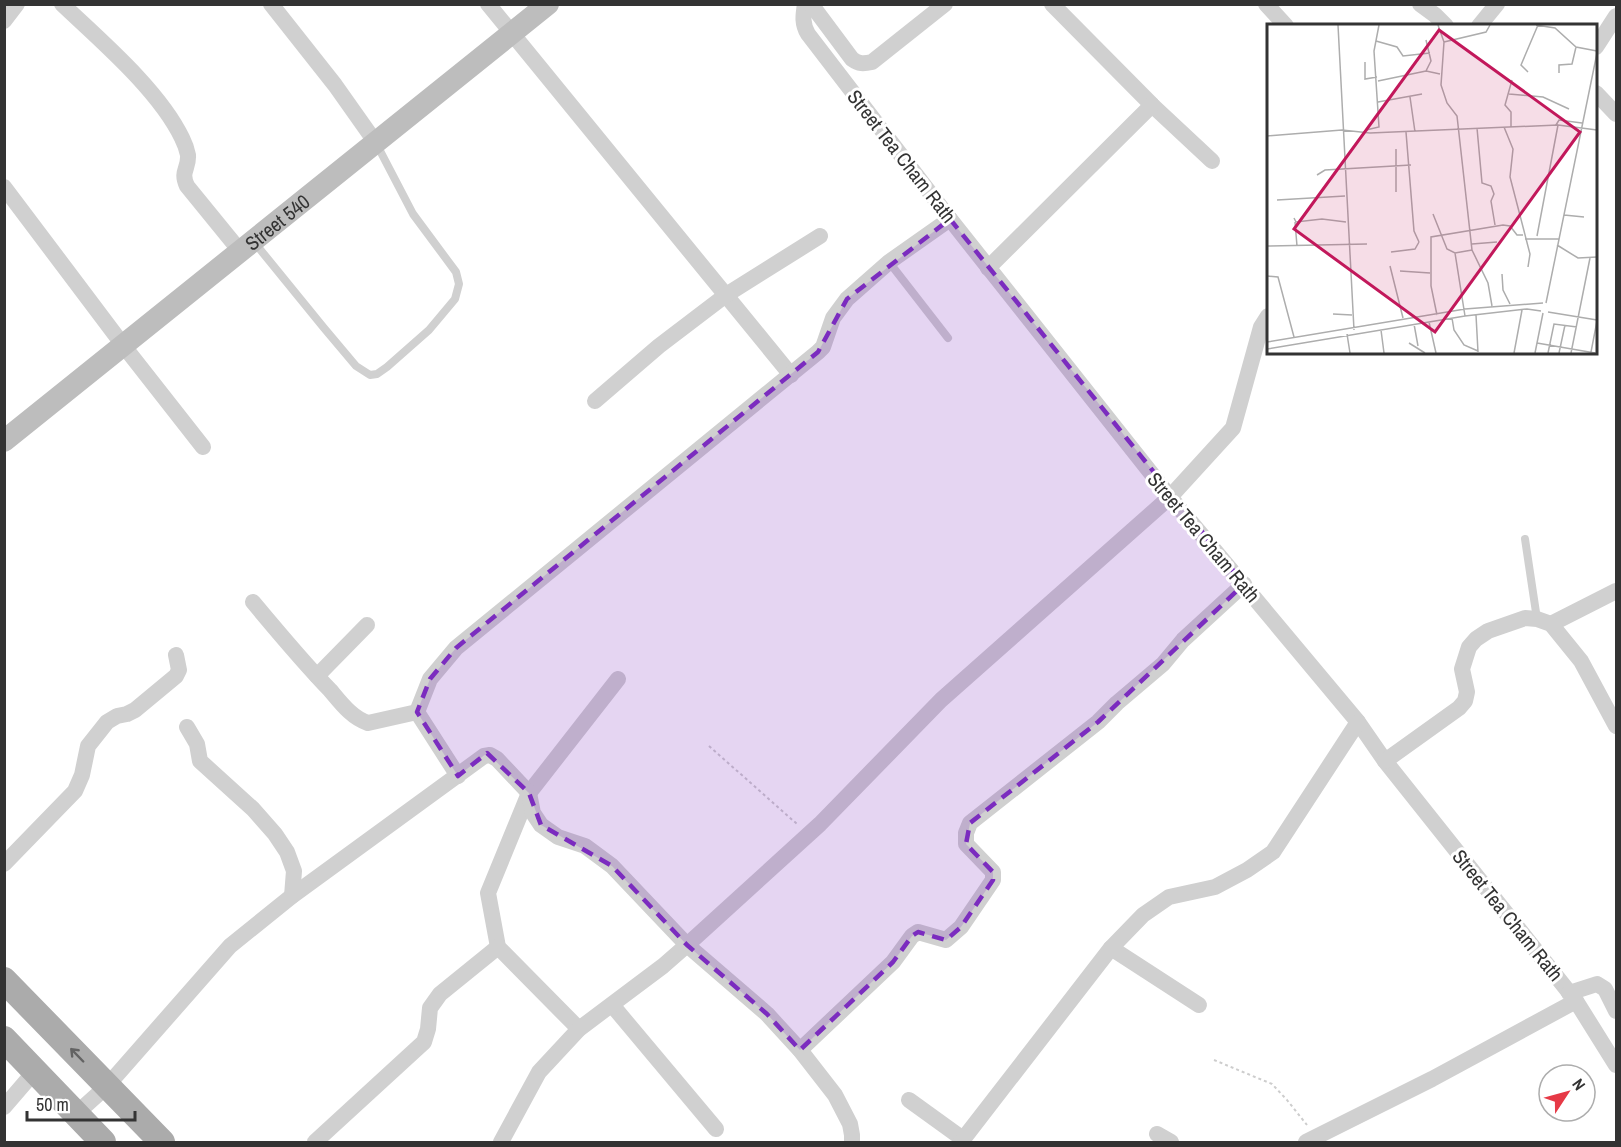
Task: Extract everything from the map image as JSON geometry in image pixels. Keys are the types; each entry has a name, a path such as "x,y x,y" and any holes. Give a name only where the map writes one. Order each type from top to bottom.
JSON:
{"main road":[{"path":"4,980 162,1143"},
{"path":"4,1040 103,1143"}],"street":[{"path":"4,21 17,4"},
{"path":"62,4 134,74 164,107 182,137 188,154 183,178 187,186 247,246"},
{"path":"271,4 335,85 376,142"},
{"path":"488,4 791,375"},
{"name":"Street 540","path":"4,441 548,4"},
{"name":"Street Tea Cham Rath","path":"805,4 803,18 808,34 950,219 1170,497 1358,722 1385,761 1573,997 1617,1065"},
{"path":"811,4 852,59 864,64 872,62 945,4"},
{"path":"1052,4 1152,105 1212,160"},
{"path":"1266,4 1284,24"},
{"path":"1420,4 1444,24"},
{"path":"1481,24 1497,4"},
{"path":"1597,46 1617,16"},
{"path":"1597,94 1617,114"},
{"path":"988,267 1152,105"},
{"path":"4,187 203,447"},
{"path":"417,712 430,679 456,648 791,375 823,347 833,318 847,299 889,262 950,219"},
{"path":"595,401 659,346 726,295 820,236"},
{"path":"501,1143 539,1072 579,1029 663,966 687,945 809,834 940,700 1170,497 1233,428 1261,327 1267,319"},
{"path":"800,1050 893,962 912,936 918,932 946,940 961,927 993,880 993,872 966,844 966,832 970,823 1098,722 1163,664 1183,640 1244,584"},
{"path":"1544,622 1617,591"},
{"path":"253,602 352,715 368,723 417,712"},
{"path":"1385,761 1459,708 1465,701 1467,692 1462,669 1469,648 1476,639 1488,631 1525,618 1544,622 1581,661 1617,726"},
{"path":"316,676 367,625"},
{"path":"4,864 75,791 82,775 88,746 107,722 135,710 176,676 179,670 176,655"},
{"path":"579,1029 498,947 488,893 529,793 618,679"},
{"path":"417,712 458,776"},
{"path":"909,1100 962,1141 1111,948 1143,915 1169,897 1215,887 1247,870 1273,852 1358,722"},
{"path":"187,727 197,744 200,761 253,809 287,852 294,871 292,896"},
{"path":"76,1114 107,1086 230,946 292,896 484,756 490,755 497,759 529,793 533,813 541,825 558,837 585,846 612,866 687,945 767,1014 800,1050 835,1095 850,1124 852,1143"},
{"path":"315,1143 423,1042 428,1029 430,1008 440,994 498,947"},
{"path":"1111,948 1199,1005"},
{"path":"1311,1140 1432,1079 1597,984 1605,989 1617,1011"},
{"path":"612,1005 716,1129"},
{"path":"4,1107 35,1071"}],"lane":[{"path":"247,246 356,366 370,375 377,374 387,367 429,330 455,299 459,284 456,272 412,214 376,142"},
{"path":"889,262 948,338"},
{"path":"1525,539 1544,622"}],"path":[{"path":"710,746 809,834"},
{"path":"1214,1060 1272,1083 1287,1100 1311,1140"}],"highlighted area":[{"path":"950,219 1244,584 1098,722 970,823 966,844 993,872 993,880 961,927 946,940 918,932 912,936 893,962 800,1050 767,1014 687,945 612,866 541,825 529,793 487,753 458,776 417,712 430,679 456,648 818,352 847,299"}]}
